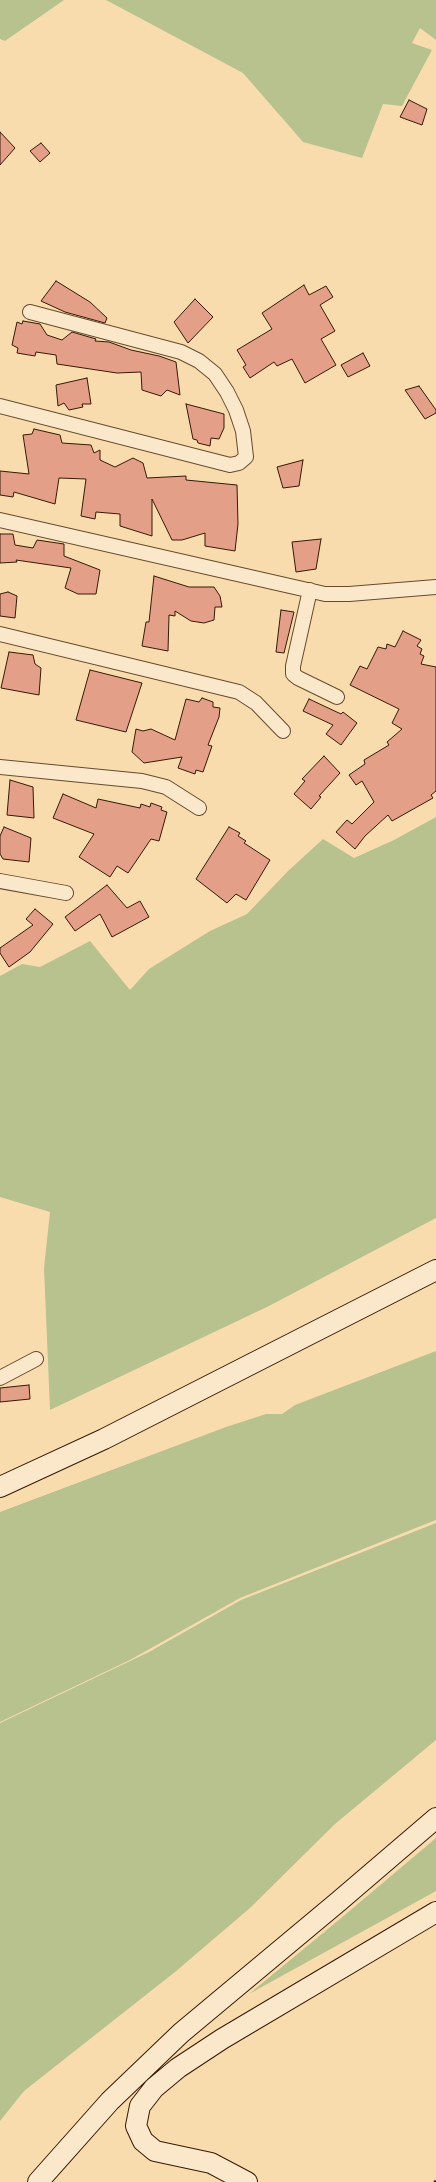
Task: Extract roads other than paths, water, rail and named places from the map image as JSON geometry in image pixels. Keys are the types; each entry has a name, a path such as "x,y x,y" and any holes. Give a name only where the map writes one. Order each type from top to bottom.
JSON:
{"main road":[{"path":"0,1487 104,1439 436,1270"},
{"path":"38,2182 110,2101 181,2033 436,1818"},
{"path":"246,2182 211,2163 155,2151 143,2141 136,2126 140,2106 154,2088 178,2068 436,1912"}],"street":[{"path":"0,406 230,465 239,463 246,457 243,431 232,401 215,374 198,361 181,352 30,312"},
{"path":"0,520 324,594 349,594 436,587"},
{"path":"310,590 293,666 293,674 336,697"},
{"path":"0,634 239,692 256,703 283,731"},
{"path":"0,766 142,781 166,787 199,808"},
{"path":"0,881 66,893"},
{"path":"0,1378 36,1359"}]}
